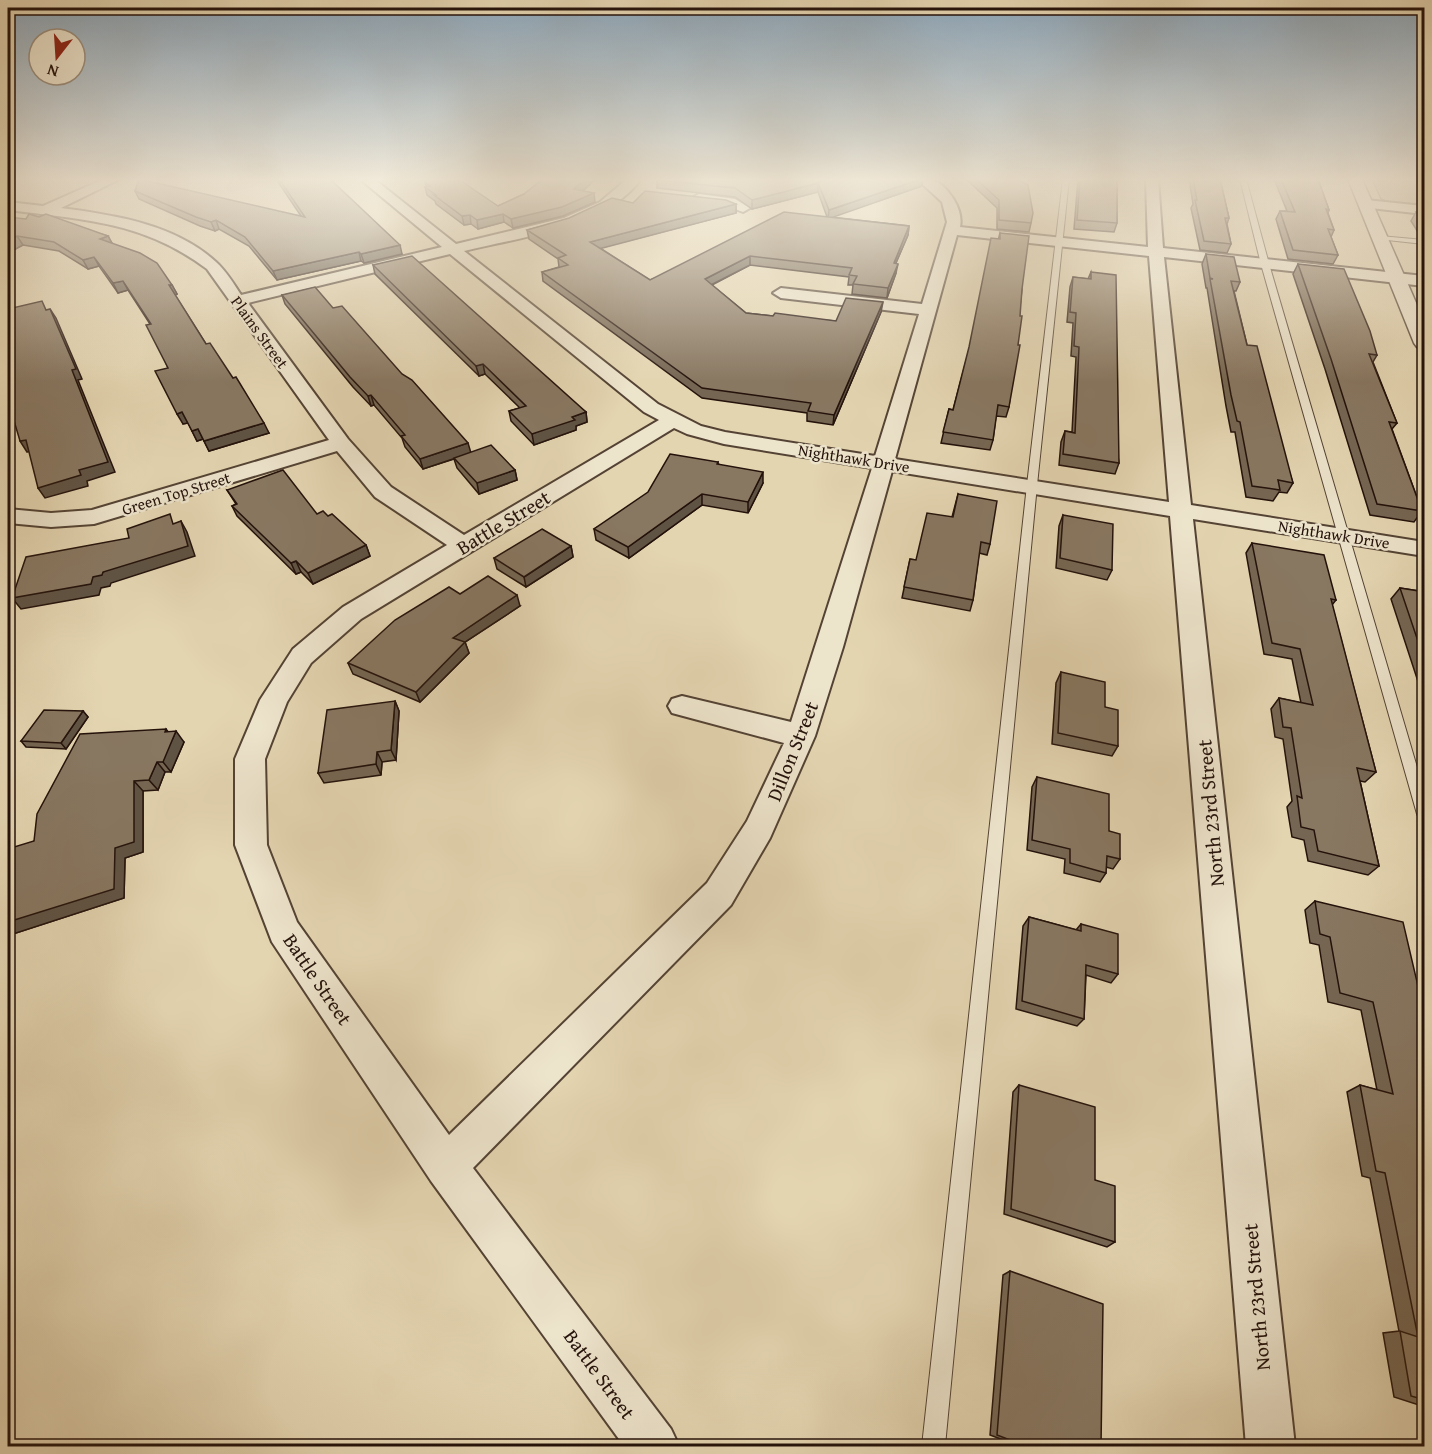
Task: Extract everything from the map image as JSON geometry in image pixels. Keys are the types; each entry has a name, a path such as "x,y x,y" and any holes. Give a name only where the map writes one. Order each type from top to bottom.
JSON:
{"street":[{"name":"Plains Street","path":"188,247 212,266 341,443 383,492 464,546"},
{"name":"Nighthawk Drive","path":"450,247 651,408 694,430 724,438 1181,508 1425,549"},
{"path":"237,300 462,247"},
{"name":"Dillon Street","path":"446,1166 718,894 759,829 801,736 884,463 946,247"},
{"path":"1111,247 1425,280"},
{"name":"North 23rd Street","path":"1156,247 1270,1446"},
{"path":"1384,247 1423,335"},
{"path":"781,293 928,310"},
{"name":"Battle Street","path":"654,1446 446,1166 284,931 251,845 250,759 274,700 302,656 352,614 673,420"},
{"name":"Green Top Street","path":"8,516 60,522 94,517 341,443"},
{"path":"682,706 801,736"}],"lane":[{"path":"933,1446 1058,247"},
{"path":"1261,247 1425,814"}],"building":[{"path":"62,247 122,247 140,253 157,263 206,344 210,343 233,378 236,377 264,423 204,441 198,429 192,431 182,412 177,414 155,371 168,368 146,325 151,324 123,281 113,283 94,257 83,260"},
{"path":"253,247 392,247 361,254 359,252 273,271"},
{"path":"553,247 598,247 650,280 715,247 901,247 894,263 898,264 888,288 853,284 857,276 849,275 852,268 750,256 705,279 746,313 773,316 775,313 836,321 846,298 883,302 834,415 808,411 811,403 702,388 542,272 568,265 558,258 566,255"},
{"path":"989,247 1028,247 1022,289 1020,316 1022,316 1018,345 1020,345 1009,407 998,405 993,440 943,432 949,409 953,410 969,347"},
{"path":"1292,247 1335,247 1338,255 1293,250"},
{"path":"1206,254 1234,257 1240,282 1231,281 1247,345 1257,346 1293,483 1278,480 1280,490 1252,486 1240,422 1237,421 1231,395 1210,279 1213,279 1210,278"},
{"path":"412,256 586,412 572,417 575,420 532,434 509,411 526,406 483,364 476,366 373,265"},
{"path":"1298,264 1344,269 1370,331 1377,355 1369,354 1397,423 1389,422 1422,511 1377,504"},
{"path":"1091,272 1116,275 1119,463 1063,454 1065,431 1075,433 1079,347 1074,346 1076,313 1070,312 1073,277 1091,279"},
{"path":"315,287 333,308 342,306 402,374 412,380 468,443 420,459 401,436 405,435 371,395 368,396 350,377 282,295"},
{"path":"42,301 46,310 50,309 76,369 72,370 108,462 79,470 81,475 38,488 26,440 20,441 9,404 14,402 8,374 8,309"},
{"path":"491,445 515,470 477,483 454,458"},
{"path":"670,454 763,472 748,502 702,494 628,547 594,529 648,492"},
{"path":"283,470 317,514 323,511 328,516 332,514 366,545 308,573 296,561 291,563 232,506 237,504 227,490"},
{"path":"958,494 997,501 990,544 981,542 973,600 904,587 910,559 916,560 927,513 953,517"},
{"path":"170,514 173,524 181,521 188,546 103,572 102,575 93,577 91,584 12,598 26,557 129,538 127,529"},
{"path":"1063,515 1113,524 1112,570 1060,558"},
{"path":"542,529 571,546 524,577 494,558"},
{"path":"1252,543 1324,555 1336,600 1331,599 1376,772 1357,768 1379,866 1318,851 1314,830 1301,827 1297,796 1302,798 1291,728 1283,727 1279,698 1313,705 1300,649 1272,643"},
{"path":"488,576 517,595 453,638 465,642 416,692 348,663 395,620 449,587 460,594"},
{"path":"1400,588 1425,592 1425,662"},
{"path":"1061,672 1105,682 1105,707 1118,710 1118,746 1058,733"},
{"path":"395,701 391,750 377,752 376,764 318,773 327,710"},
{"path":"44,710 83,711 61,743 21,741"},
{"path":"166,729 165,732 176,731 163,762 157,762 149,780 134,781 134,842 115,848 114,889 8,922 8,891 14,847 34,841 37,814 80,734"},
{"path":"1037,777 1109,794 1109,831 1120,834 1120,859 1107,856 1106,873 1070,863 1070,849 1032,840"},
{"path":"1315,901 1403,922 1425,1016 1425,1400 1411,1396 1400,1331 1418,1337 1385,1173 1376,1171 1360,1085 1393,1094 1373,1002 1340,993 1330,937 1320,934"},
{"path":"1029,917 1081,931 1081,924 1118,934 1118,974 1086,965 1084,1019 1022,1001"},
{"path":"1019,1085 1095,1107 1095,1180 1115,1186 1115,1242 1011,1209"},
{"path":"1010,1271 1103,1304 1101,1446 1026,1446 997,1435"}]}
